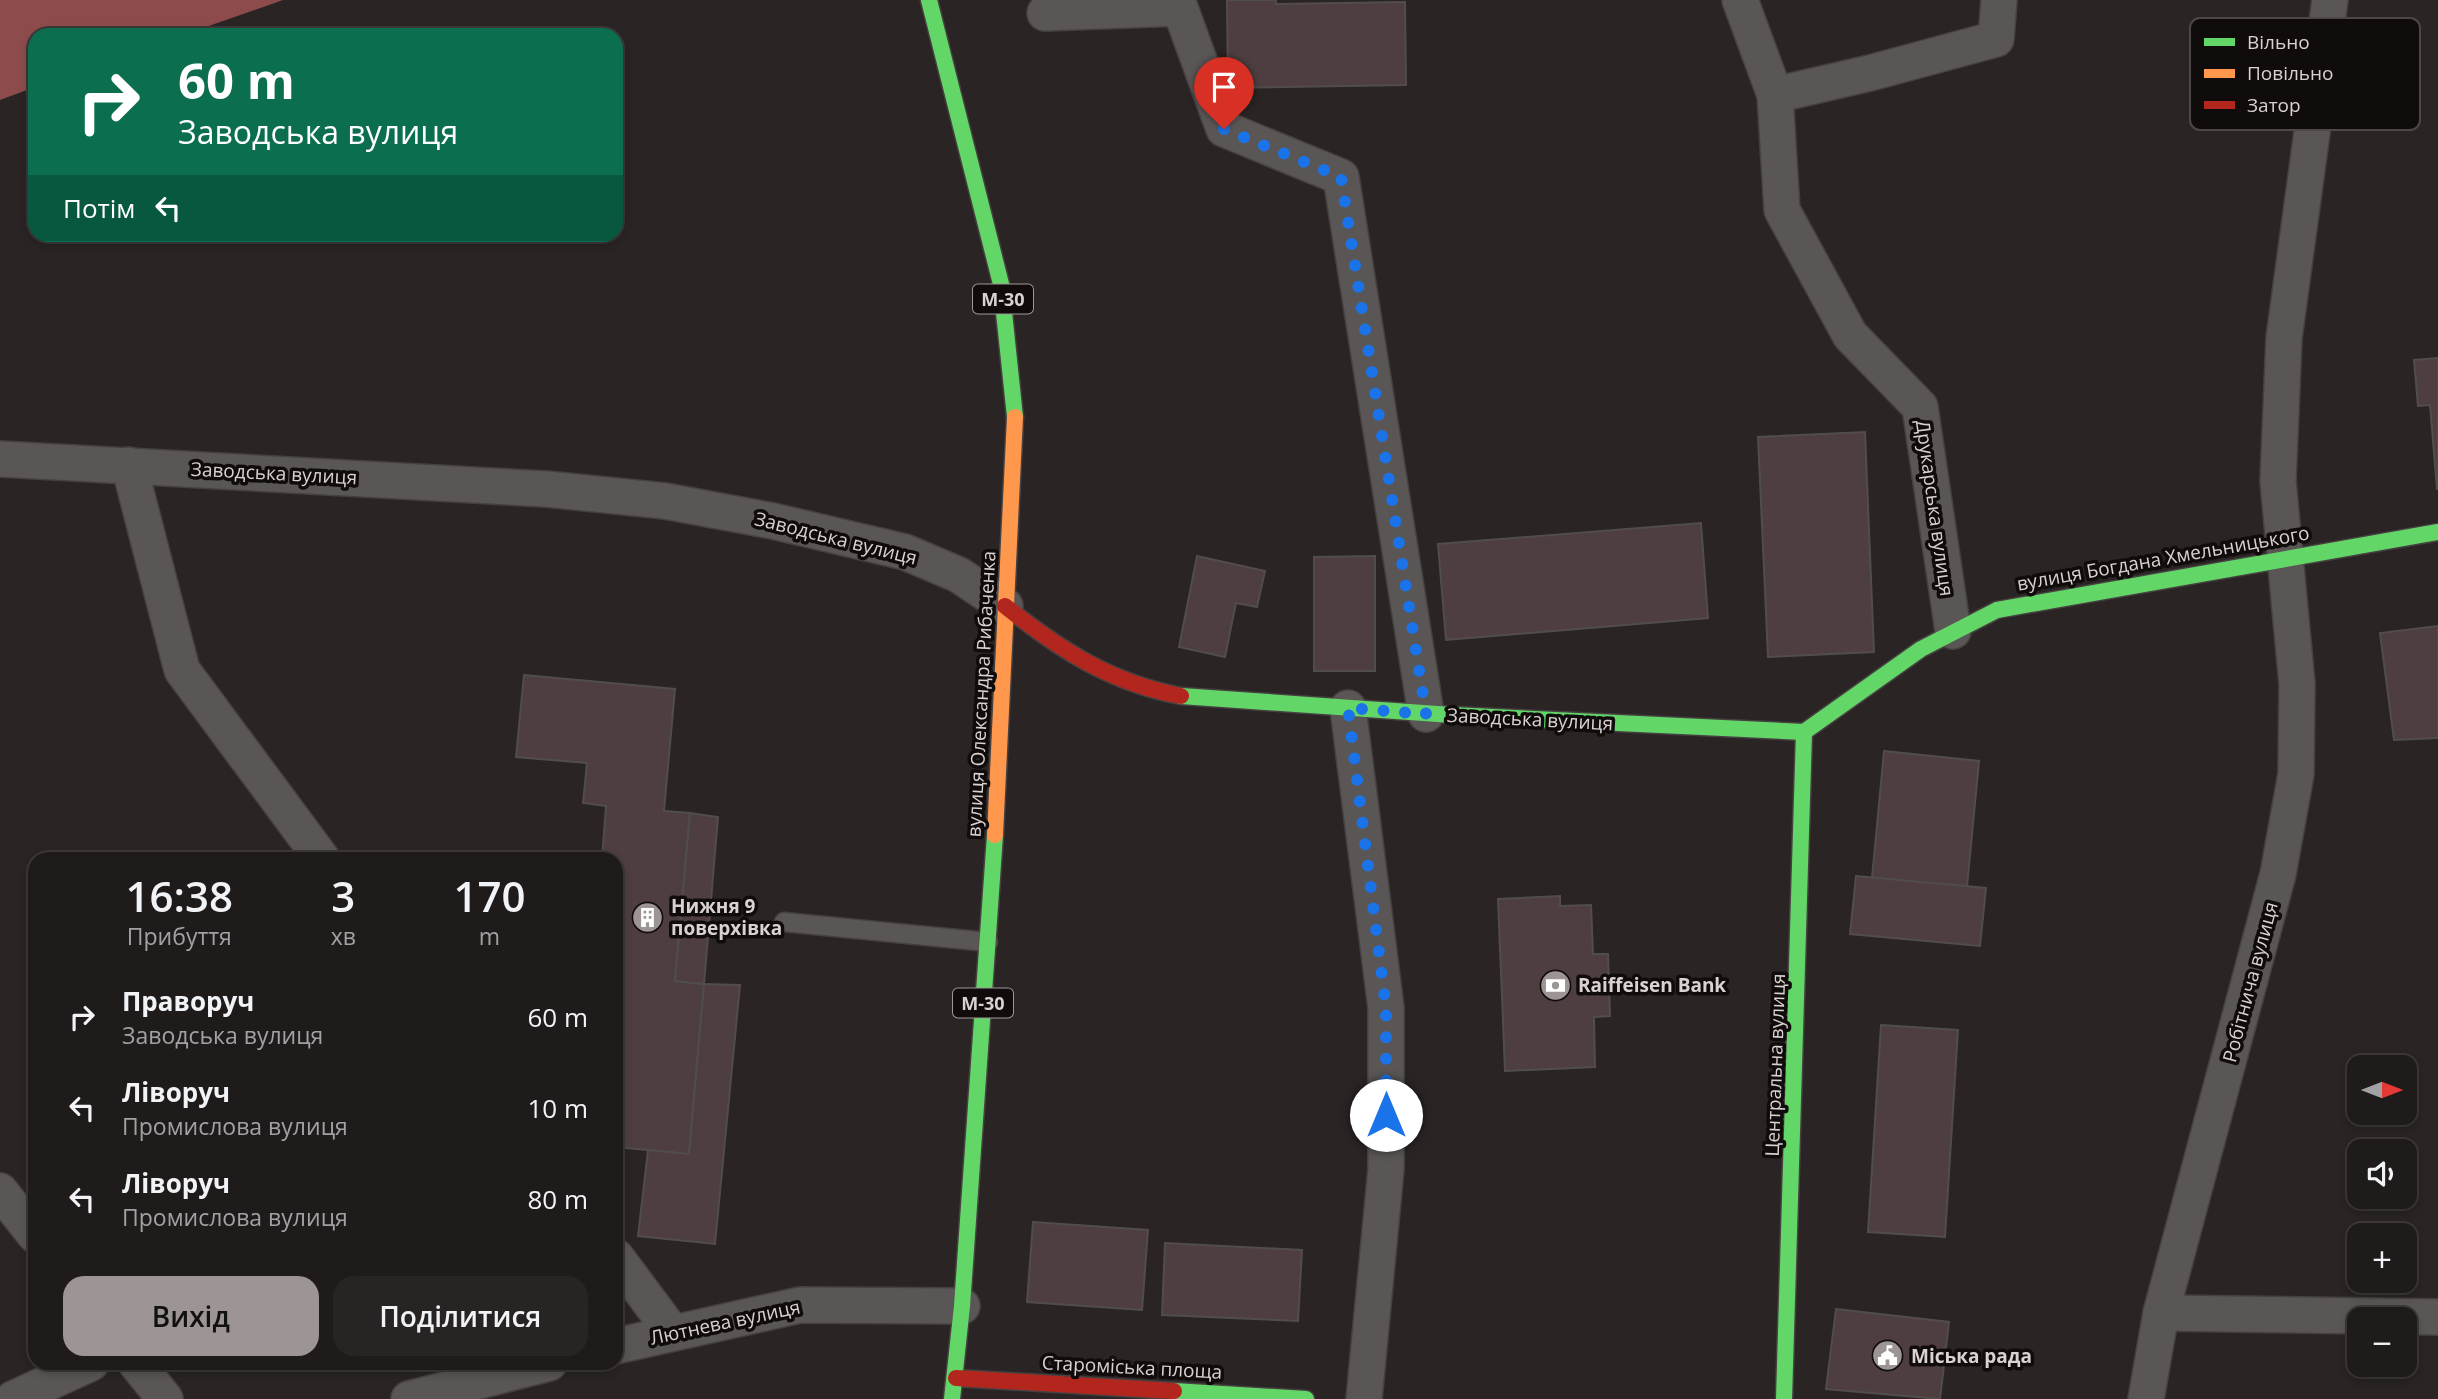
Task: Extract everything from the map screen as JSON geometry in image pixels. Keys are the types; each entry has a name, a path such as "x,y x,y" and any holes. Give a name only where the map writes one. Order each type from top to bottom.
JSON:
{"main road":[{"name":"вулиця Олександра Рибаченка","path":"929,0 1003,298 1016,404 1013,505 1005,606 1000,771 962,1306 952,1399"},
{"name":"вулиця Богдана Хмельницького","path":"1804,732 1953,631 1990,614 2026,602 2084,596 2283,557 2438,532"},
{"name":"Заводська вулиця","path":"1005,606 1052,645 1107,675 1161,690 1208,699 1426,714 1804,732"},
{"name":"Центральна вулиця","path":"1784,1399 1804,732"},
{"name":"Староміська площа","path":"956,1378 1306,1399"}],"street":[{"name":"Друкарська вулиця","path":"1740,0 1775,94 1782,210 1850,335 1920,407 1953,631"},
{"path":"1775,94 1871,74 1996,39 1999,0"},
{"name":"Робітнича вулиця","path":"2328,18 2330,0"},
{"path":"1045,13 1180,8 1224,129 1341,177 1426,714"},
{"name":"Робітнича вулиця","path":"2146,1399 2161,1312 2251,982 2288,831 2296,774 2297,695 2294,635 2283,557 2278,481 2284,338 2312,130"},
{"name":"Заводська вулиця","path":"0,459 546,489 665,501 773,521 905,552 959,575 1005,606"},
{"path":"129,464 182,670 317,852"},
{"path":"1348,708 1386,1008 1386,1169 1364,1399"},
{"path":"0,1191 28,1227"},
{"path":"623,1266 671,1332"},
{"name":"Лютнева вулиця","path":"623,1344 800,1305 962,1306"},
{"path":"2161,1312 2438,1317"},
{"path":"13,1399 76,1370"},
{"path":"142,1370 165,1399"},
{"path":"410,1399 522,1370"}],"lane":[{"path":"784,922 988,942"}],"shaded area":[{"path":"0,0 283,0 203,28 28,28 28,90 0,100"}],"building":[{"path":"1227,0 1276,0 1276,4 1405,2 1406,85 1228,88"},
{"path":"2438,358 2437,489 2430,405 2418,406 2414,360"},
{"path":"1865,432 1874,652 1768,657 1758,437"},
{"path":"1701,523 1708,618 1446,640 1438,544"},
{"path":"1197,556 1265,571 1257,607 1236,603 1225,657 1179,647"},
{"path":"1375,556 1375,671 1314,671 1314,557"},
{"path":"2438,626 2438,738 2394,740 2380,633"},
{"name":"Нижня 9 поверхівка","path":"524,675 675,689 664,811 690,813 675,981 704,984 689,1154 623,1148 623,852 603,852 606,806 583,803 587,763 516,757"},
{"path":"1884,751 1979,761 1967,887 1872,878"},
{"path":"690,813 718,817 704,984 675,981"},
{"path":"1856,876 1986,888 1980,946 1850,934"},
{"name":"Raiffeisen Bank","path":"1560,896 1560,906 1591,905 1593,954 1608,954 1610,1016 1594,1017 1595,1067 1505,1071 1498,899"},
{"path":"704,984 740,985 715,1244 638,1236 648,1150 689,1154"},
{"path":"1881,1025 1958,1030 1945,1237 1868,1232"},
{"path":"1033,1222 1148,1230 1142,1310 1027,1302"},
{"path":"1165,1243 1302,1250 1298,1321 1162,1315"},
{"name":"Міська рада","path":"1836,1309 1949,1322 1940,1399 1826,1389"}],"traffic: fast":[{"path":"929,0 1001,284 1015,417"},
{"path":"1804,732 1921,649 1997,610 2438,532"},
{"path":"1181,696 1452,715 1804,732"},
{"path":"1784,1399 1804,732"},
{"path":"952,1399 962,1306 995,835"},
{"path":"1174,1391 1306,1399"}],"traffic: slow":[{"path":"995,835 1015,417"}],"traffic: jam":[{"path":"1005,606 1087,663 1132,683 1181,696"},
{"path":"956,1378 1174,1391"}],"place":[{"name":"Нижня 9 поверхівка","path":"648,917"},
{"name":"Raiffeisen Bank","path":"1555,985"},
{"name":"Міська рада","path":"1888,1356"}],"route":[{"path":"1224,129 1341,177 1426,714 1348,708 1386,1008 1386,1115"}]}
